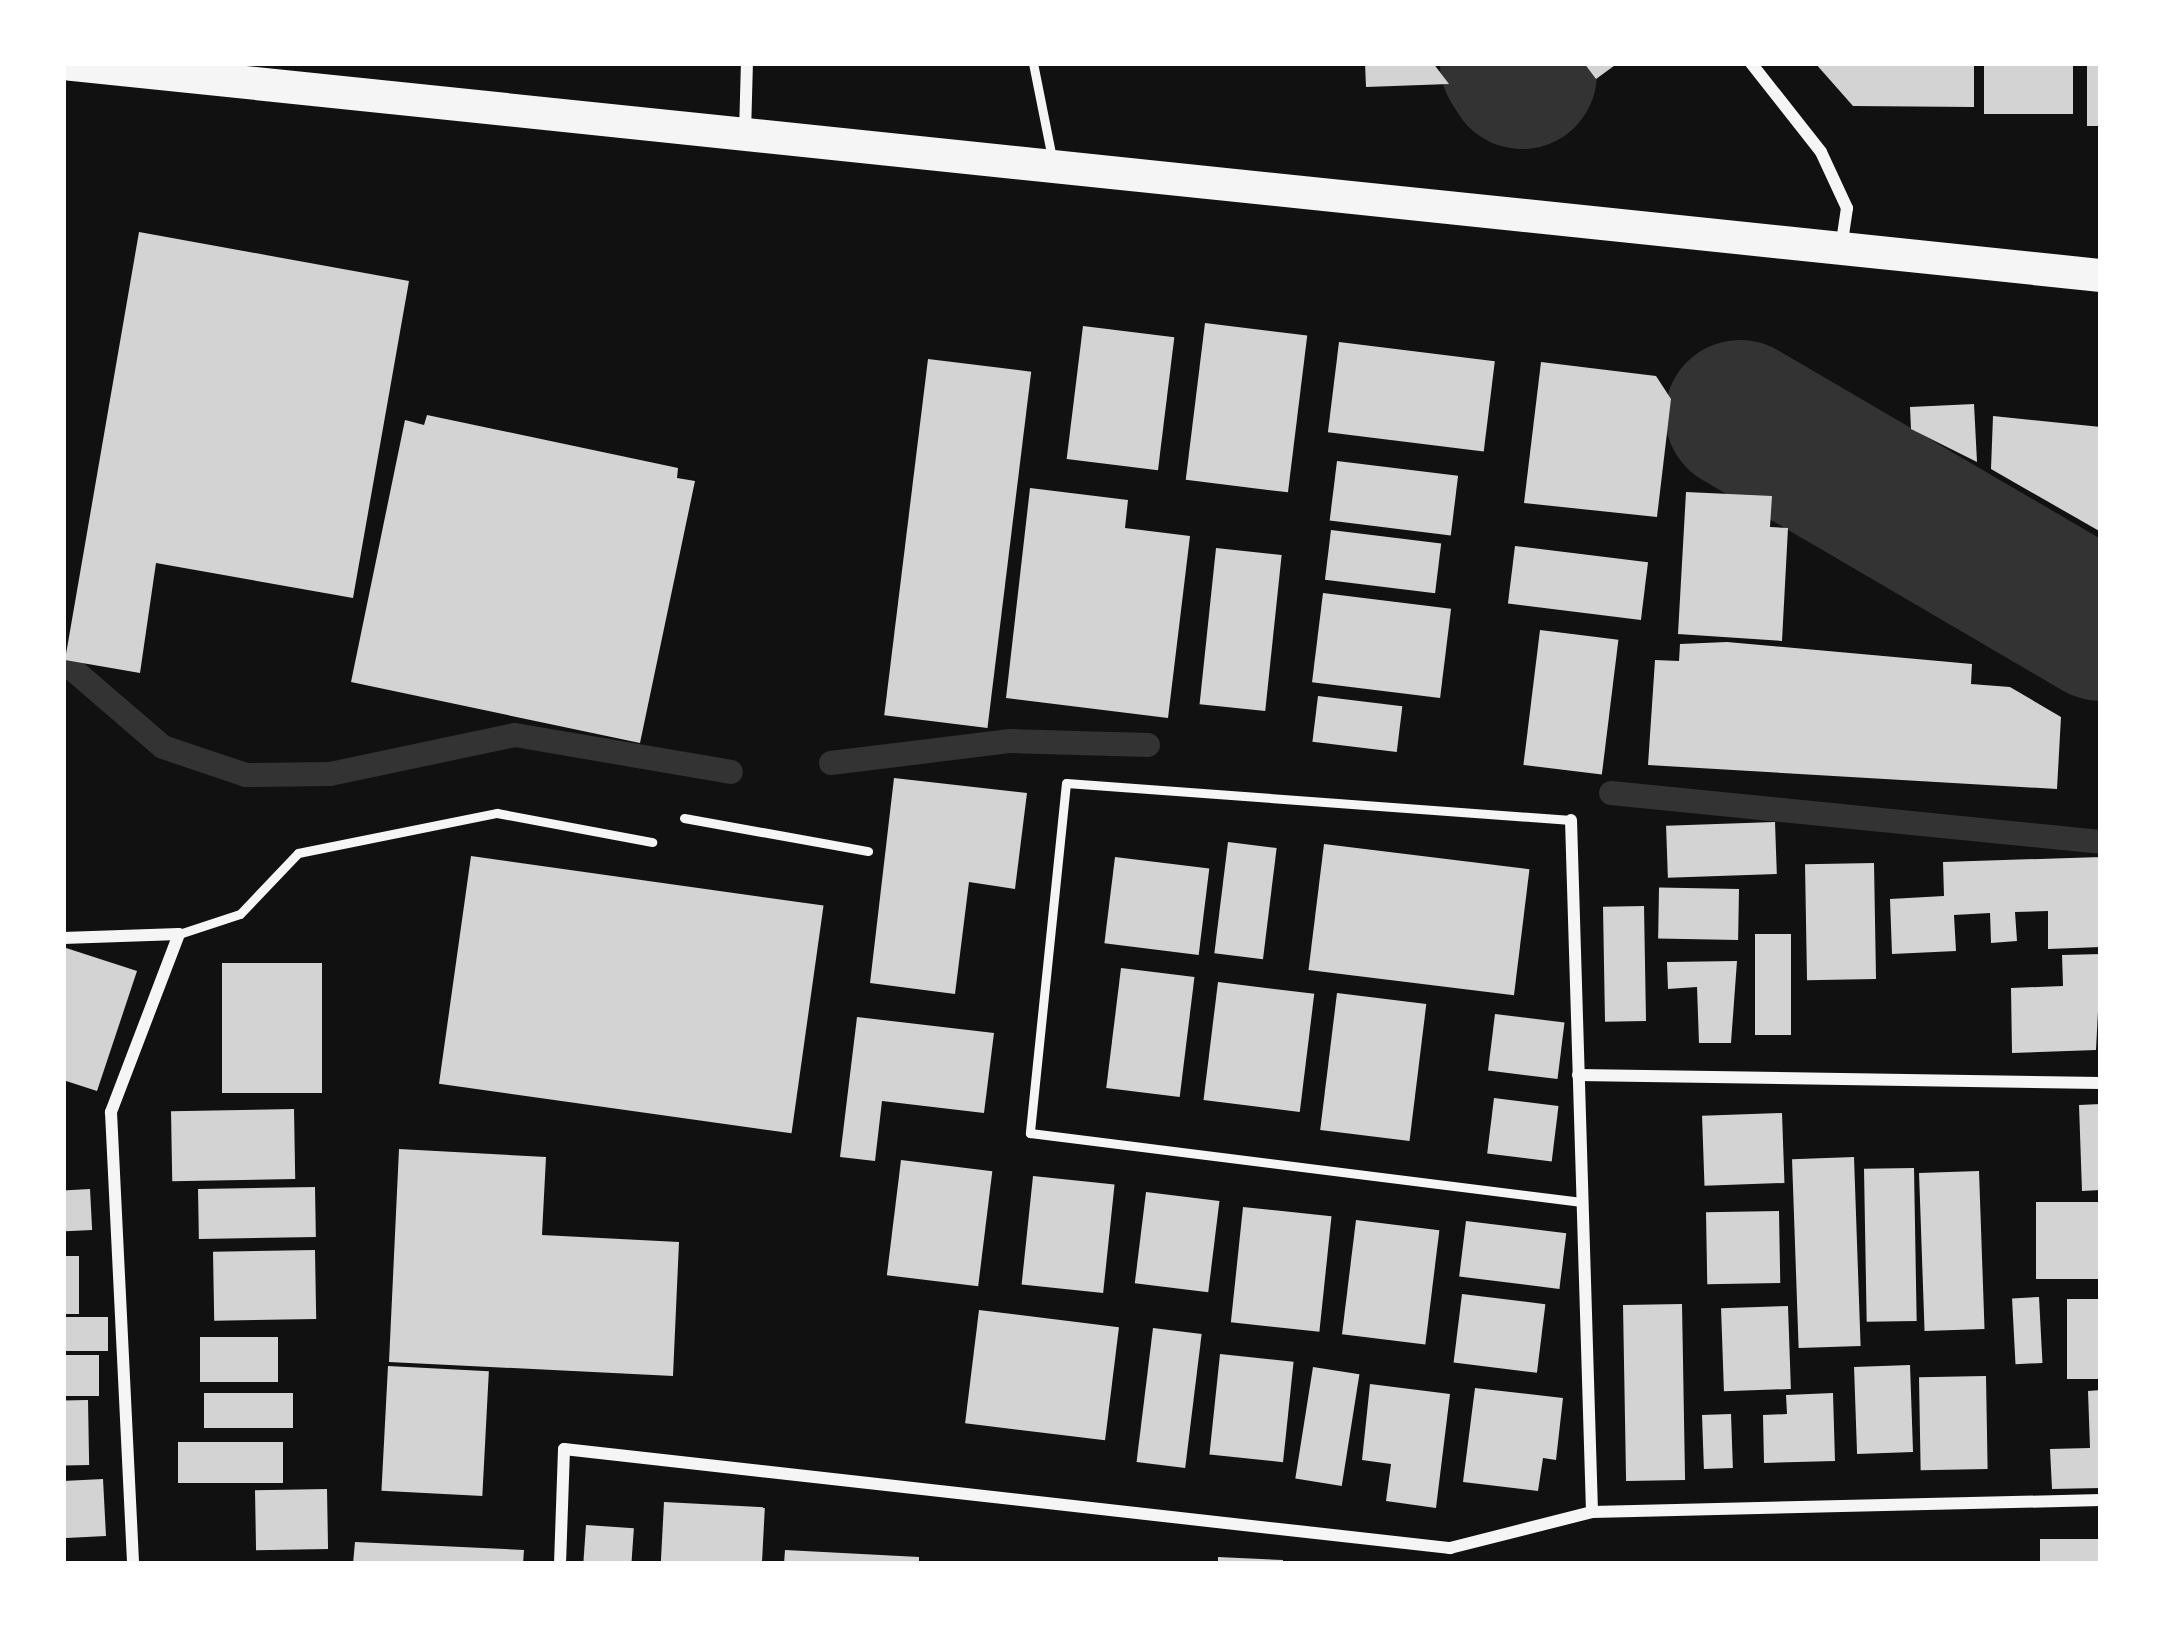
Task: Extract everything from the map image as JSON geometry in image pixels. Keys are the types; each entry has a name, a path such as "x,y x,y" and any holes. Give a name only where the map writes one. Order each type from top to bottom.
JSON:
{"highway":[{"path":"63,63 1056,173 1840,254 2101,275"}],"street":[{"path":"745,140 747,63"},
{"path":"1751,63 1821,152 1847,208 1840,254"},
{"path":"1571,820 1592,1512"},
{"path":"63,938 179,934 111,1112 133,1564"},
{"path":"1578,1075 2101,1083"},
{"path":"560,1564 564,1450 1450,1548 1592,1512 2101,1500"}],"lane":[{"path":"1033,63 1056,173"},
{"path":"1571,820 1066,783 1030,1133 1582,1202"},
{"path":"179,934 240,914 298,853 497,812 652,842"},
{"path":"684,818 868,851"}],"building":[{"path":"1365,63 1433,63 1449,84 1366,87"},
{"path":"1584,63 1618,63 1596,79"},
{"path":"1815,63 1974,63 1974,107 1853,106"},
{"path":"1984,63 2073,63 2073,114 1984,114"},
{"path":"2087,63 2101,63 2101,126 2087,126"},
{"path":"139,232 409,281 353,598 156,563 140,673 65,660"},
{"path":"1205,323 1307,336 1288,492 1186,480"},
{"path":"1083,326 1174,337 1158,470 1067,459"},
{"path":"1339,342 1495,361 1484,451 1328,432"},
{"path":"928,359 1031,372 987,728 884,715"},
{"path":"1541,362 1656,376 1671,399 1657,517 1524,503"},
{"path":"1974,404 1977,462 1911,429 1910,407"},
{"path":"427,415 678,468 677,478 695,481 640,743 351,682 405,420 424,425"},
{"path":"1993,416 2101,427 2101,532 1991,469"},
{"path":"1337,461 1458,476 1451,535 1330,521"},
{"path":"1030,488 1128,500 1125,528 1190,536 1168,718 1006,698"},
{"path":"1686,492 1772,496 1770,527 1788,528 1782,641 1678,634"},
{"path":"1331,530 1441,544 1435,593 1325,580"},
{"path":"1515,546 1648,562 1641,620 1508,604"},
{"path":"1216,548 1282,555 1265,711 1200,704"},
{"path":"1323,593 1451,609 1440,698 1312,682"},
{"path":"1540,630 1618,640 1602,775 1523,765"},
{"path":"1727,642 1972,664 1971,684 2010,687 2061,717 2057,789 1648,765 1655,660 1679,661 1680,644"},
{"path":"1318,696 1402,706 1397,752 1312,742"},
{"path":"894,778 1027,793 1015,889 969,882 955,994 870,983"},
{"path":"1775,822 1777,874 1668,878 1666,826"},
{"path":"1228,842 1277,848 1263,959 1214,953"},
{"path":"1324,844 1529,869 1514,995 1309,970"},
{"path":"471,856 824,906 792,1133 439,1084"},
{"path":"1115,857 1209,869 1199,955 1104,943"},
{"path":"2101,857 2101,947 2048,949 2048,911 2015,912 2017,941 1991,943 1990,913 1954,915 1956,951 1892,954 1890,899 1944,896 1943,862"},
{"path":"1874,863 1876,979 1807,980 1805,864"},
{"path":"1659,888 1739,889 1738,940 1658,939"},
{"path":"1644,906 1646,1021 1605,1022 1603,907"},
{"path":"1755,934 1791,934 1791,1035 1755,1035"},
{"path":"63,947 137,971 97,1091 63,1080"},
{"path":"2101,954 2096,1050 2012,1053 2011,988 2063,986 2062,955"},
{"path":"1737,961 1731,1043 1699,1043 1697,987 1668,989 1667,962"},
{"path":"222,963 322,963 322,1093 222,1093"},
{"path":"1121,968 1194,977 1180,1097 1106,1088"},
{"path":"1218,982 1314,994 1300,1112 1203,1100"},
{"path":"1337,993 1426,1004 1410,1141 1320,1130"},
{"path":"1495,1014 1564,1023 1558,1079 1488,1071"},
{"path":"857,1017 994,1033 984,1113 882,1101 875,1161 840,1157"},
{"path":"1494,1098 1559,1106 1552,1162 1487,1154"},
{"path":"2101,1104 2101,1190 2082,1191 2079,1105"},
{"path":"294,1109 295,1179 172,1181 171,1111"},
{"path":"1782,1113 1784,1183 1704,1186 1702,1116"},
{"path":"399,1149 546,1157 542,1235 679,1242 673,1376 389,1362"},
{"path":"1854,1157 1861,1346 1799,1348 1792,1159"},
{"path":"901,1160 992,1171 978,1286 887,1275"},
{"path":"1914,1168 1917,1321 1867,1322 1864,1169"},
{"path":"1979,1171 1985,1329 1925,1331 1919,1173"},
{"path":"1033,1176 1115,1185 1103,1293 1022,1284"},
{"path":"315,1187 316,1237 199,1239 198,1189"},
{"path":"90,1189 92,1230 65,1231 63,1190"},
{"path":"1146,1192 1219,1201 1208,1292 1135,1283"},
{"path":"2036,1202 2101,1202 2101,1279 2036,1279"},
{"path":"1243,1207 1332,1216 1319,1332 1231,1322"},
{"path":"1779,1211 1780,1283 1707,1284 1706,1212"},
{"path":"1356,1220 1439,1230 1425,1344 1342,1334"},
{"path":"1466,1221 1566,1233 1559,1289 1459,1277"},
{"path":"315,1250 316,1319 214,1321 213,1252"},
{"path":"63,1256 79,1256 79,1314 63,1314"},
{"path":"1462,1294 1545,1304 1537,1373 1454,1362"},
{"path":"2039,1297 2042,1363 2015,1364 2012,1298"},
{"path":"2067,1299 2101,1299 2101,1379 2067,1379"},
{"path":"1682,1304 1685,1480 1626,1481 1623,1305"},
{"path":"1788,1306 1791,1389 1724,1391 1721,1308"},
{"path":"979,1310 1119,1327 1105,1440 965,1423"},
{"path":"63,1317 108,1317 108,1351 63,1351"},
{"path":"1153,1328 1202,1334 1185,1468 1137,1462"},
{"path":"200,1337 278,1337 278,1382 200,1382"},
{"path":"1220,1354 1294,1362 1283,1462 1209,1454"},
{"path":"63,1355 99,1355 99,1396 63,1396"},
{"path":"1910,1365 1913,1452 1857,1454 1854,1367"},
{"path":"388,1366 489,1371 482,1496 381,1491"},
{"path":"1313,1367 1359,1374 1342,1486 1295,1479"},
{"path":"1986,1376 1988,1469 1921,1470 1919,1377"},
{"path":"1370,1384 1450,1394 1436,1508 1386,1501 1391,1464 1362,1460"},
{"path":"1475,1388 1563,1398 1556,1460 1543,1458 1538,1491 1463,1482"},
{"path":"2101,1390 2101,1488 2052,1489 2050,1449 2090,1448 2088,1391"},
{"path":"204,1393 293,1393 293,1428 204,1428"},
{"path":"1833,1393 1835,1461 1764,1463 1763,1415 1787,1414 1786,1395"},
{"path":"63,1400 88,1400 89,1465 64,1465"},
{"path":"1731,1414 1733,1468 1704,1469 1702,1415"},
{"path":"178,1442 283,1442 283,1483 178,1483"},
{"path":"103,1479 106,1536 66,1538 63,1481"},
{"path":"327,1489 328,1549 256,1550 255,1490"},
{"path":"664,1502 765,1507 762,1564 661,1564"},
{"path":"586,1525 634,1528 631,1564 583,1564"},
{"path":"2040,1539 2101,1539 2101,1564 2040,1564"},
{"path":"355,1542 524,1550 523,1564 353,1564"},
{"path":"785,1550 919,1557 919,1564 784,1564"},
{"path":"1218,1557 1283,1560 1283,1564 1218,1564"}],"waterway":[{"path":"1515,63 1522,74"},
{"path":"1740,415 2101,626"},
{"path":"63,661 163,747 246,775 330,774 515,735 731,772"},
{"path":"831,763 1011,741 1148,745"},
{"path":"1611,793 2101,842"}]}
